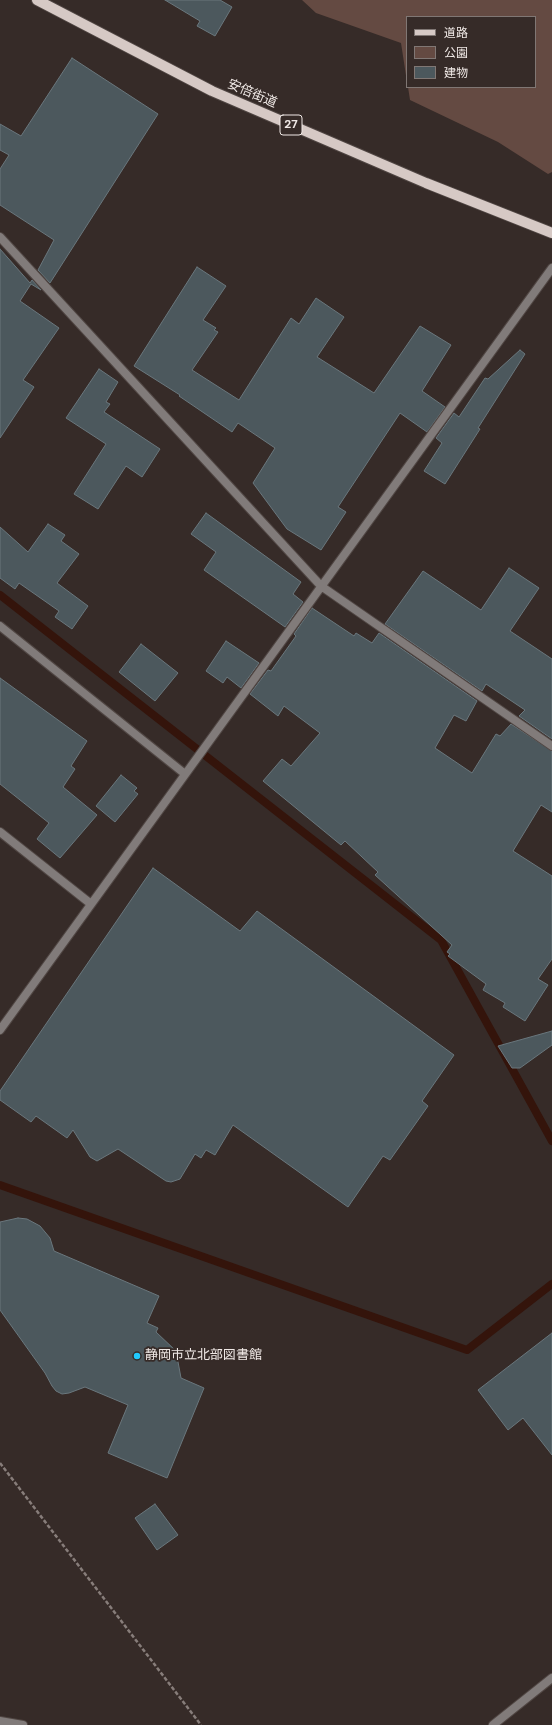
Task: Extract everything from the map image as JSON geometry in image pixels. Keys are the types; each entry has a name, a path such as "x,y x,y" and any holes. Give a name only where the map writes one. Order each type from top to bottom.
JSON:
{"main road":[{"name":"安倍街道","path":"37,0 212,91 426,183 552,233"}],"street":[{"path":"0,237 321,586 552,746"},
{"path":"0,1030 552,268"},
{"path":"0,626 185,774"},
{"path":"0,832 91,904"},
{"path":"493,1725 552,1678"},
{"path":"0,1721 23,1725"}],"path":[{"path":"0,1463 201,1725"}],"green space":[{"path":"302,0 552,0 552,172 548,174 498,142 410,100 408,88 536,88 536,16 406,16 406,76 401,43 316,13"}],"building":[{"path":"165,0 220,0 232,7 215,36 197,26 200,21"},
{"path":"72,58 158,114 50,283 38,270 54,240 0,205 0,169 9,155 0,150 0,124 21,136"},
{"path":"0,249 30,283 32,280 41,290 31,284 20,301 59,328 23,380 34,387 0,438"},
{"path":"197,267 226,286 203,320 216,328 214,330 218,332 192,370 239,400 291,318 299,324 316,298 344,317 317,357 374,393 420,326 451,345 422,391 445,407 427,432 400,413 338,507 346,512 321,550 287,529 253,483 275,448 238,423 232,432 179,396 180,395 134,366"},
{"path":"520,350 525,354 478,428 480,429 445,484 424,471 442,443 436,438 454,413 459,417 485,378 488,379"},
{"path":"99,369 118,382 106,402 110,404 104,412 160,449 142,477 126,466 98,509 74,494 106,444 66,418"},
{"path":"206,513 301,582 293,594 303,602 285,627 204,570 216,552 191,534"},
{"path":"48,524 65,535 61,541 79,554 57,583 88,606 72,629 55,617 59,611 19,583 15,589 0,578 0,527 28,552"},
{"path":"509,568 539,588 510,631 552,659 552,739 519,716 525,710 486,684 482,691 385,624 423,571 481,610"},
{"path":"312,608 354,636 356,633 372,643 379,633 477,701 466,721 454,715 435,748 472,773 496,734 500,736 511,724 552,751 552,812 541,805 513,851 552,876 552,959 538,979 548,985 525,1021 503,1007 505,1003 483,990 486,984 448,956 450,954 447,952 452,945 375,875 378,872 345,841 341,845 263,781 282,759 291,766 320,733 284,706 278,716 250,694 268,670 271,671 296,636 294,634"},
{"path":"226,641 259,663 241,688 227,677 223,683 206,671"},
{"path":"141,644 178,673 155,701 119,672"},
{"path":"0,678 87,741 71,766 75,769 63,787 97,815 60,858 37,839 49,823 0,784"},
{"path":"121,775 137,788 134,791 138,794 115,822 96,806"},
{"path":"153,868 240,931 257,911 454,1055 422,1101 428,1106 390,1160 383,1156 348,1207 233,1125 215,1155 206,1150 201,1158 195,1154 180,1179 171,1182 166,1181 118,1149 97,1161 90,1157 73,1130 67,1138 36,1116 31,1122 0,1100 0,1091"},
{"path":"552,1031 552,1045 520,1068 512,1068 498,1046"},
{"path":"18,1218 27,1219 40,1226 50,1238 54,1251 159,1296 147,1323 158,1328 156,1332 176,1351 181,1378 204,1388 167,1478 108,1453 128,1405 85,1387 62,1394 56,1391 0,1310 0,1222"},
{"path":"552,1333 552,1455 523,1418 508,1430 478,1390"},
{"path":"155,1504 178,1535 157,1550 135,1518"}],"waterway":[{"path":"0,595 441,940 552,1141"},
{"path":"0,1185 467,1350 552,1284"}],"place":[{"name":"静岡市立北部図書館","path":"137,1356"}]}
